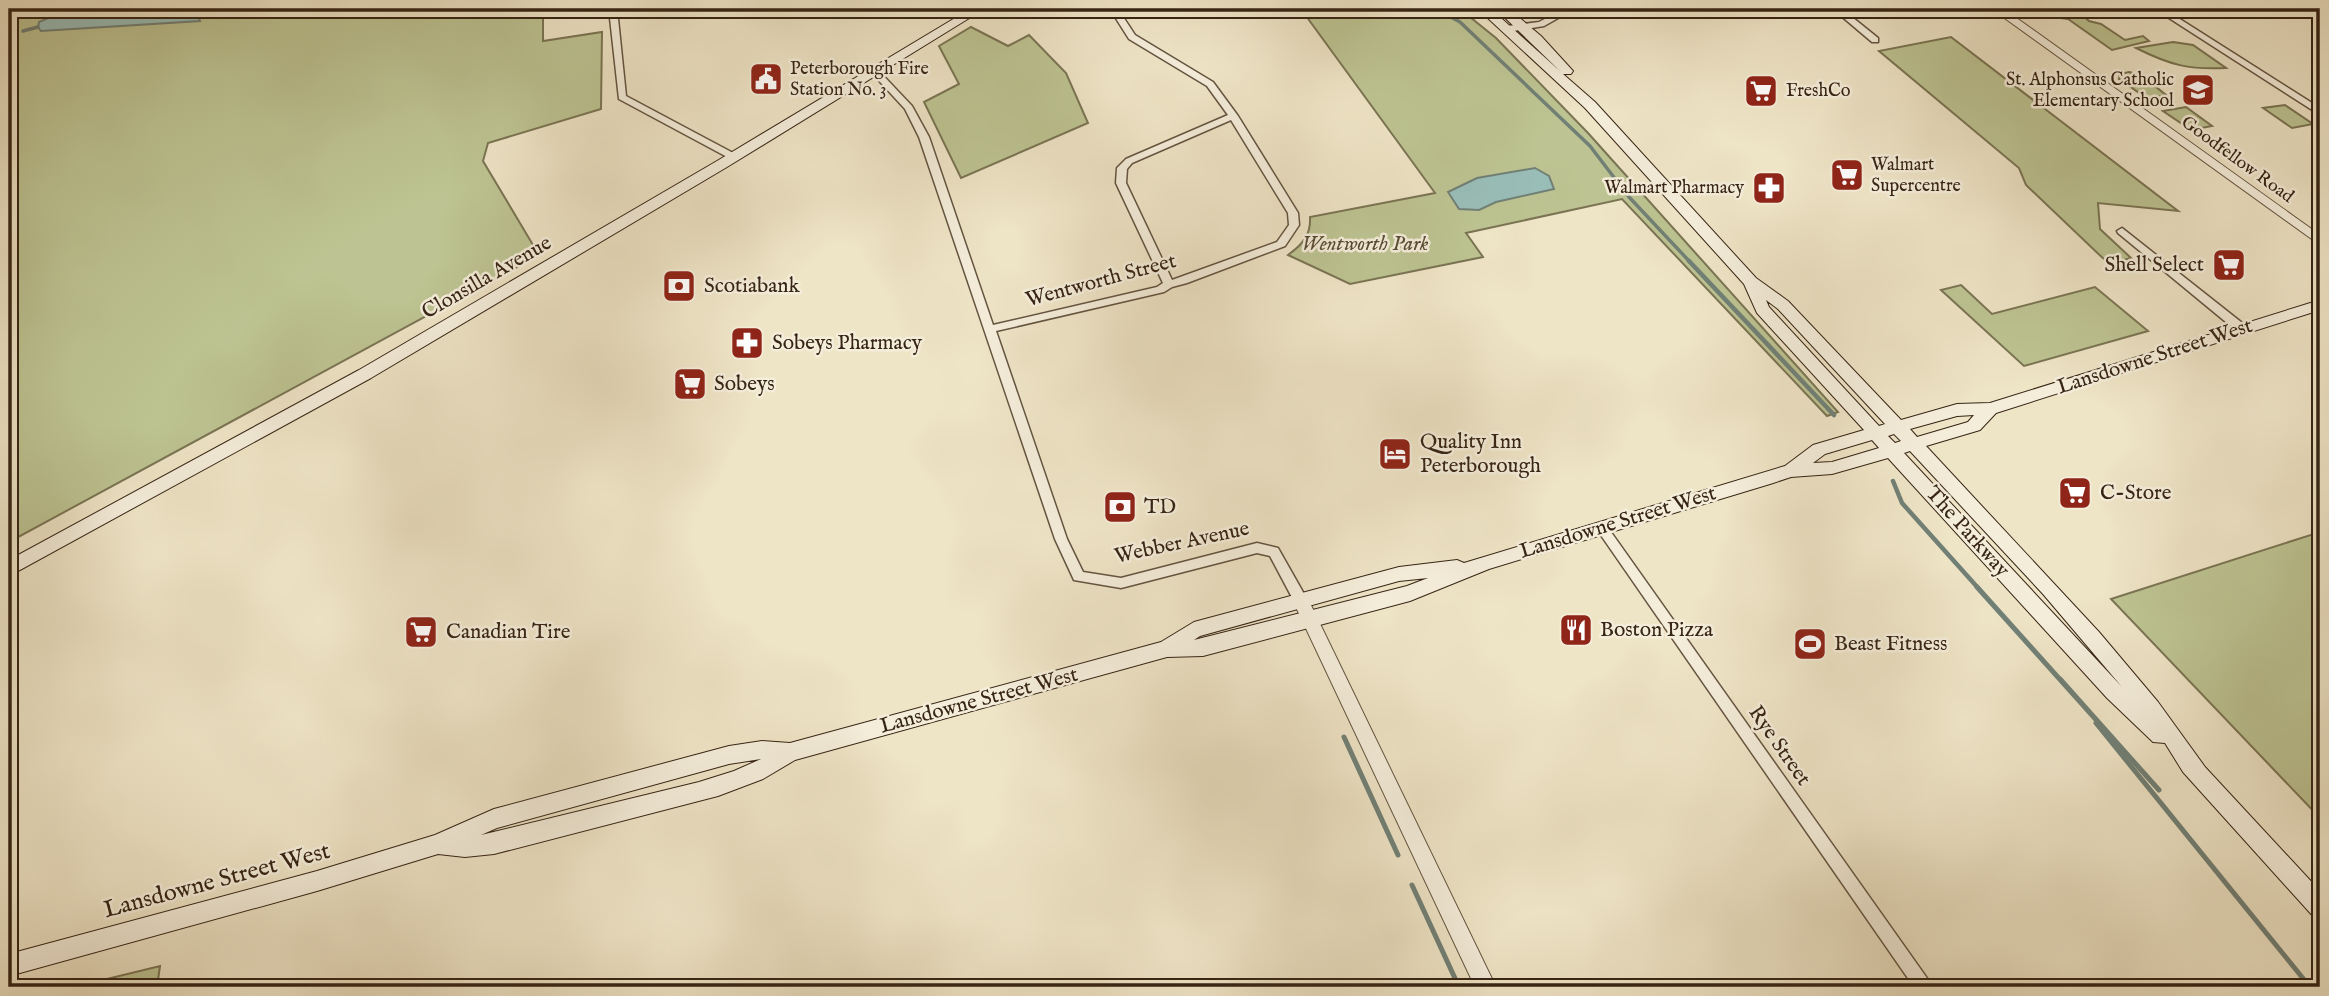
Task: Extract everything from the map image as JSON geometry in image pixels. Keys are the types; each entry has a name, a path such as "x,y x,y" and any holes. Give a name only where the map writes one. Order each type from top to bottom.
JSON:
{"main road":[{"name":"Clonsilla Avenue","path":"9,569 365,374 978,9"},
{"name":"The Parkway","path":"1485,9 1590,105 1751,282 1783,305 2091,636 2137,690 2197,772"},
{"name":"The Parkway","path":"1502,9 1522,25 1571,75 1590,105"},
{"name":"The Parkway","path":"1751,282 1762,309 2114,692 2197,772 2320,906"},
{"name":"Lansdowne Street West","path":"1791,471 1819,449 1957,410 1990,409 2320,305"},
{"name":"Lansdowne Street West","path":"9,965 317,881 438,844 465,847 494,844 673,797 759,772 790,752 1167,649 1203,648 1410,593 1484,563 1791,471 1832,468 1974,426 1990,409"},
{"name":"Lansdowne Street West","path":"1167,649 1194,630 1399,575 1484,563"}],"street":[{"path":"614,9 622,97 732,156"},
{"name":"Wentworth Street","path":"990,329 1160,290 1169,284 1281,244 1294,225 1293,213 1210,84 1132,37 1114,9"},
{"path":"1522,25 1529,18 1552,9"},
{"path":"1507,29 1541,23 1570,9"},
{"path":"1837,9 1875,40"},
{"name":"Goodfellow Road","path":"1997,9 2320,241"},
{"path":"2159,9 2320,112"},
{"name":"Webber Avenue","path":"874,71 909,108 924,138 1061,539 1079,576 1121,583 1258,548 1274,552 1301,601 1486,987"},
{"path":"1169,284 1121,183 1122,168 1129,161 1233,116"},
{"path":"2122,231 2242,329"},
{"name":"Rye Street","path":"1602,528 1923,987"}],"green space":[{"path":"9,9 543,9 543,41 602,32 601,109 488,143 483,161 539,255 9,542"},
{"name":"Wentworth Park","path":"1301,9 1460,9 1496,38 1588,133 1838,412 1827,416 1622,199 1466,233 1483,257 1350,284 1288,255 1305,239 1310,217 1435,193"},
{"path":"2037,9 2076,9 2089,21 2101,24 2125,40 2143,36 2149,41 2112,50 2068,19 2046,16"},
{"path":"971,27 1008,46 1029,35 1066,73 1088,123 961,178 924,102 959,84 939,46"},
{"path":"1951,37 2178,211 2098,203 2100,229 2131,258 2109,264 2026,185 2019,168 1879,51"},
{"path":"2173,42 2193,45 2226,68 2180,65 2136,48"},
{"path":"2129,72 2141,75 2166,95 2148,99 2119,79 2120,74"},
{"path":"2285,105 2313,124 2292,128 2263,108"},
{"path":"2186,107 2212,126 2191,130 2163,111"},
{"path":"1961,285 1992,314 2095,287 2148,331 2024,366 1941,290"},
{"path":"2320,532 2320,818 2111,599"},
{"path":"160,966 157,987 74,987"}],"water":[{"path":"69,9 195,9 200,21 41,31 38,27 39,22"},
{"path":"1535,168 1549,176 1554,189 1496,202 1479,210 1459,209 1448,192 1477,178"}],"waterway":[{"path":"1436,9 1460,22 1590,146 1629,197 1690,262"},
{"path":"23,31 38,27"},
{"path":"1689,261 1834,415"},
{"path":"1893,481 1902,503 1979,589"},
{"path":"1977,587 2159,790 2060,679"},
{"path":"2096,723 2310,987"},
{"path":"1344,737 1398,855"},
{"path":"1412,885 1459,987"}],"place":[{"name":"Peterborough Fire Station No. 3","path":"766,79"},
{"name":"St. Alphonsus Catholic Elementary School","path":"2198,90"},
{"name":"FreshCo","path":"1761,91"},
{"name":"Walmart Supercentre","path":"1847,175"},
{"name":"Walmart Pharmacy","path":"1769,188"},
{"name":"Shell Select","path":"2229,265"},
{"name":"Scotiabank","path":"679,286"},
{"name":"Sobeys Pharmacy","path":"747,343"},
{"name":"Sobeys","path":"690,384"},
{"name":"Quality Inn Peterborough","path":"1395,454"},
{"name":"C-Store","path":"2075,493"},
{"name":"TD","path":"1120,507"},
{"name":"Boston Pizza","path":"1576,630"},
{"name":"Canadian Tire","path":"421,632"},
{"name":"Beast Fitness","path":"1810,644"}]}
